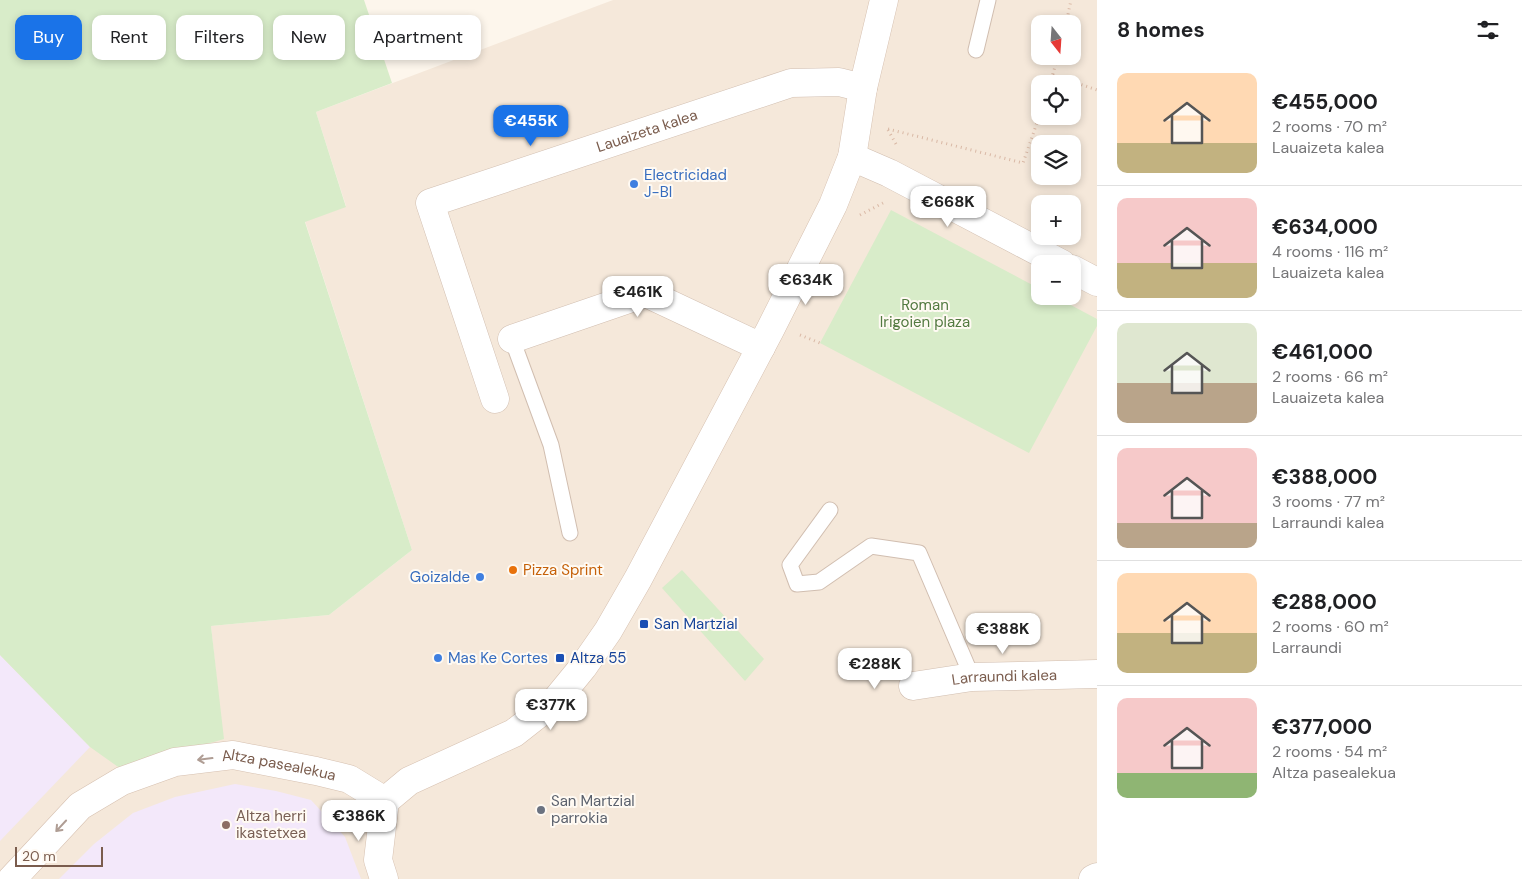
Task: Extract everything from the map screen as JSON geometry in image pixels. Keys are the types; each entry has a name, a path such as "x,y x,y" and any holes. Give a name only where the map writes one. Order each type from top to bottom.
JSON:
{"street":[{"path":"384,879 378,860 385,801 409,781 514,733 556,700 608,630 638,579 761,347 833,205 852,157 863,88 884,0"},
{"name":"Lauaizeta kalea","path":"495,399 430,203 791,82 839,82 863,88"},
{"path":"852,157 889,173 1045,255"},
{"path":"1081,274 1097,282"},
{"path":"512,339 646,293 761,347"},
{"name":"Larraundi kalea","path":"913,686 972,676 1097,674"},
{"name":"Altza pasealekua","path":"12,879 80,806 122,781 175,762 233,755 349,779 385,801"},
{"path":"1093,879 1097,877"}],"lane":[{"path":"976,50 988,0"},
{"path":"512,339 551,445 570,533"},
{"path":"830,510 790,565 797,584 819,582 871,546 920,553 972,676"}],"path":[{"path":"1068,15 1071,0"},
{"path":"1053,75 1056,65"},
{"path":"1081,85 1097,90"},
{"path":"888,129 1023,163 1036,125"},
{"path":"796,333 820,344"}],"shaded area":[{"path":"613,0 1097,0 1097,879 0,879 0,655 223,739 211,626 329,615 412,550 305,221 346,206 316,112 454,60 481,60 481,50"},
{"path":"0,655 90,747 0,841"},
{"name":"Altza herri ikastetxea","path":"235,784 276,791 311,800 345,837 361,879 59,879 94,844 133,813 175,797"}],"green space":[{"path":"0,0 364,0 369,15 355,15 355,60 384,60 392,83 316,112 346,207 305,222 412,550 329,615 211,626 224,739 121,769 90,747 0,655"},
{"name":"Roman Irigoien plaza","path":"891,210 1031,284 1031,305 1071,305 1097,319 1097,326 1029,453 820,343"},
{"path":"682,570 764,659 745,681 662,588"}],"place":[{"name":"Electricidad J-BI","path":"634,184"},
{"name":"Pizza Sprint","path":"513,570"},
{"name":"Goizalde","path":"480,577"},
{"name":"San Martzial","path":"644,624"},
{"name":"Mas Ke Cortes","path":"438,658"},
{"name":"Altza 55","path":"560,658"},
{"name":"San Martzial parrokia","path":"541,810"},
{"name":"Altza herri ikastetxea","path":"226,825"}]}
